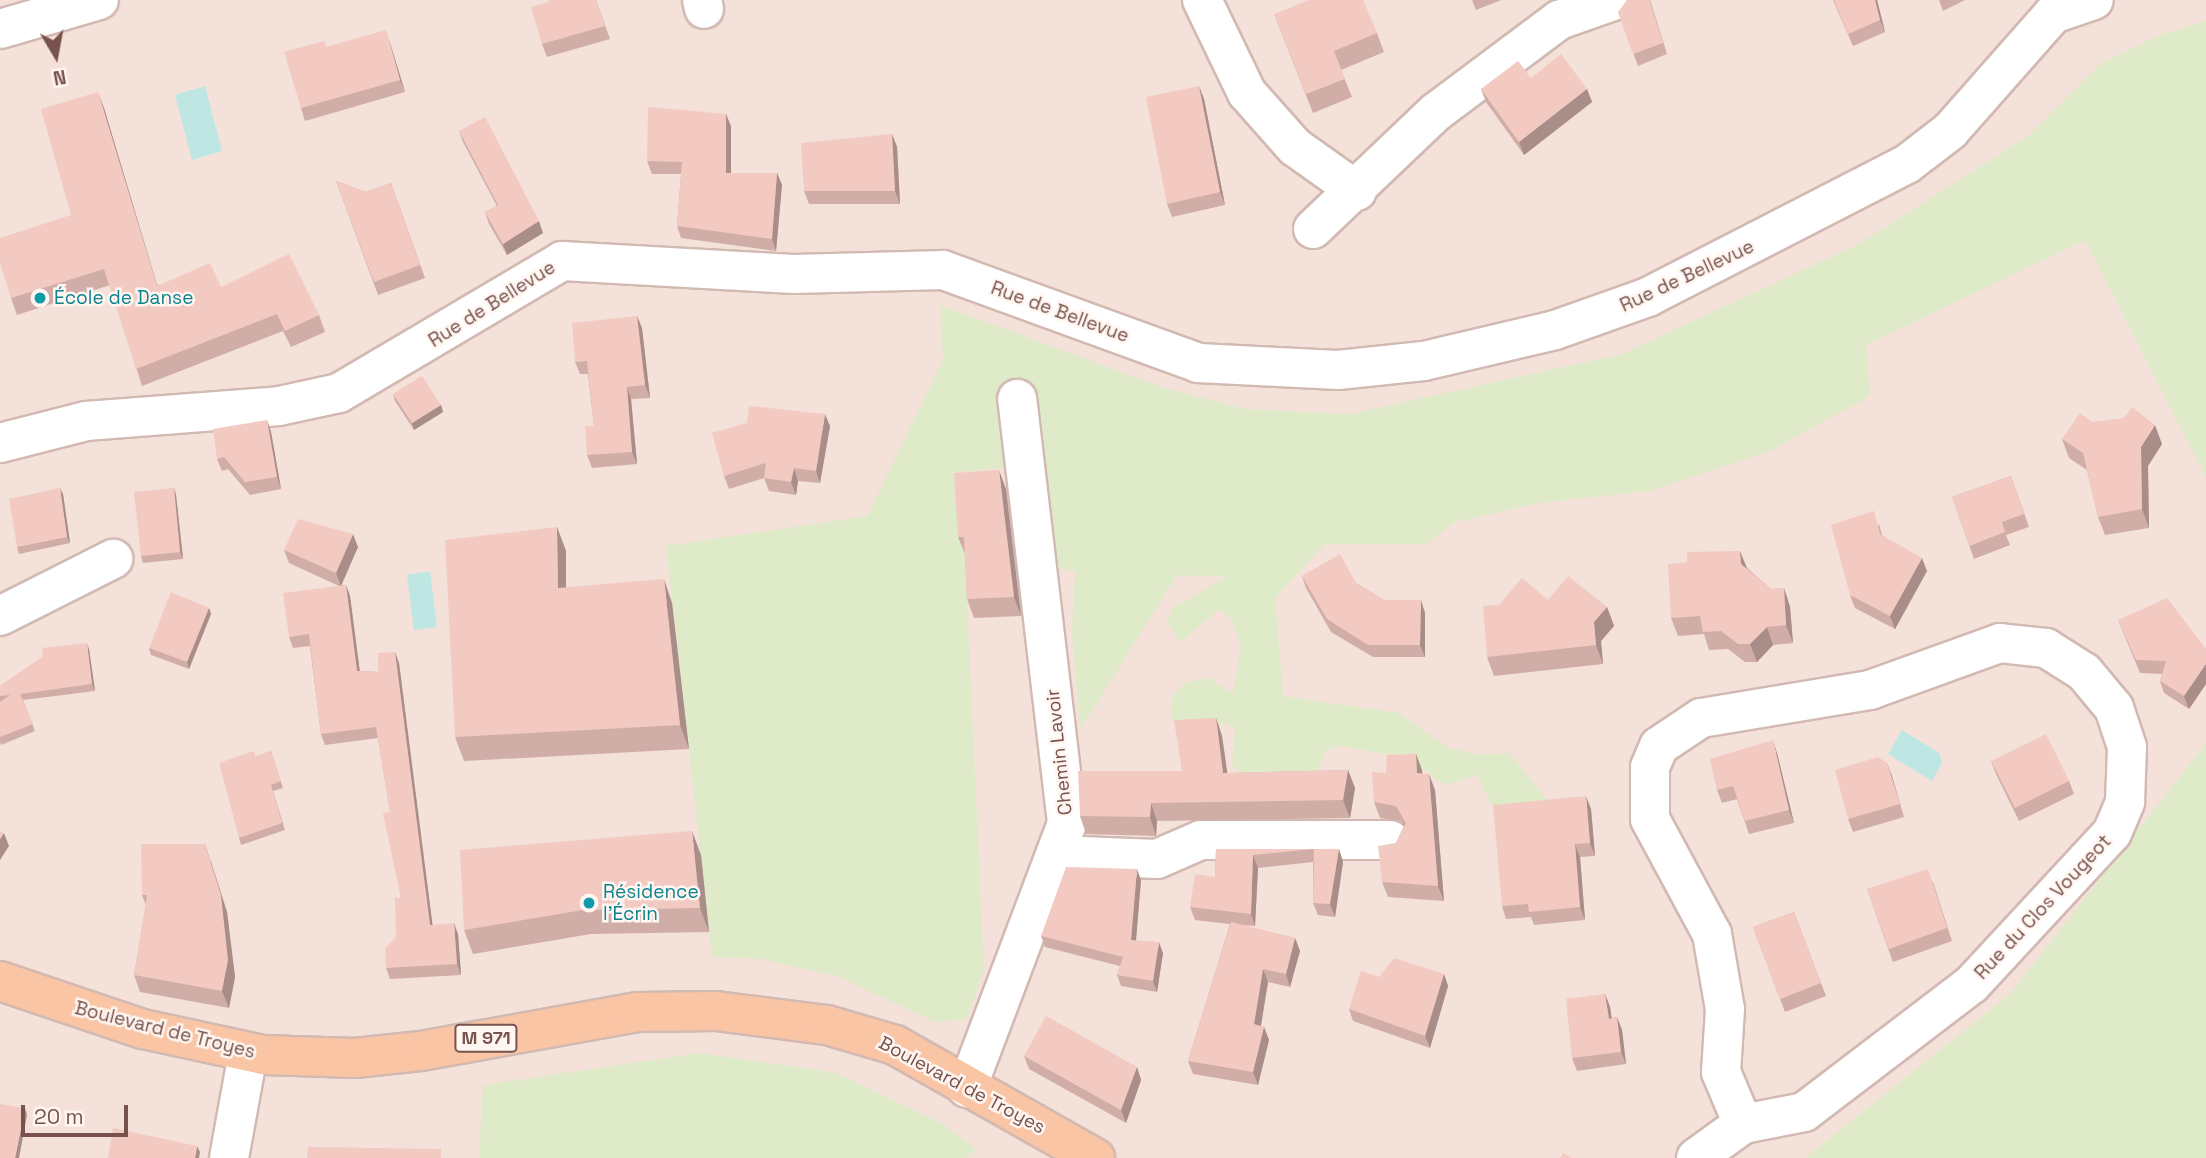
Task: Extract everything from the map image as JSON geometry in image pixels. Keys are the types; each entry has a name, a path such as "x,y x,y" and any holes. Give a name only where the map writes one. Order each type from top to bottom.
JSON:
{"main road":[{"name":"Boulevard de Troyes","path":"0,981 143,1029 248,1053 355,1058 638,1012 716,1011 861,1032 895,1045 1095,1158"}],"street":[{"path":"0,29 99,0"},
{"path":"1202,0 1247,93 1295,147 1357,191"},
{"path":"1313,229 1357,191 1436,112 1554,10 1616,0"},
{"path":"2049,7 2094,0"},
{"name":"Rue de Bellevue","path":"0,443 86,421 279,406 339,393 562,261 794,274 943,270 1198,363 1338,370 1424,361 1555,330 1648,297 1907,164 1950,131 2049,7"},
{"name":"Chemin Lavoir","path":"967,1088 1067,823 1017,399"},
{"path":"0,616 113,559"},
{"name":"Rue du Clos Vougeot","path":"1696,1158 1743,1124 1804,1112 1971,985 2112,833 2127,788 2125,736 2108,698 2084,672 2046,648 2000,643 1870,690 1701,718 1659,746 1650,767 1650,818 1712,934 1726,1009 1721,1072 1743,1124"},
{"path":"1055,855 1157,859 1200,841 1390,840"},
{"path":"229,1158 248,1053"}],"shaded area":[{"path":"0,0 2206,0 2206,1158 0,1158"}],"green space":[{"path":"2206,21 2206,477 2085,240 1866,345 1870,396 1770,451 1649,491 1539,503 1455,522 1427,544 1325,544 1275,598 1283,696 1399,713 1449,748 1480,755 1510,753 1548,802 1498,818 1477,775 1445,785 1408,758 1339,746 1326,750 1314,782 1245,777 1232,764 1235,729 1224,722 1210,734 1184,737 1171,719 1171,699 1184,683 1209,678 1233,694 1241,644 1230,618 1218,610 1181,642 1166,621 1173,608 1226,577 1177,575 1080,730 1072,631 1075,571 1047,565 1012,467 961,472 984,969 967,1019 935,1022 839,977 761,959 712,957 666,546 867,516 943,360 940,305 1167,389 1245,409 1350,414 1622,354 1859,244 2028,136 2100,64 2159,35"},
{"path":"2206,743 2206,1158 1805,1158 2010,994"},
{"path":"701,1053 836,1073 943,1124 976,1149 967,1158 479,1158 483,1085"}],"water":[{"path":"205,86 222,151 192,160 175,95"},
{"path":"430,571 437,627 414,630 407,575"},
{"path":"1902,730 1939,753 1942,763 1932,781 1888,754"}],"building":[{"path":"548,0 596,0 605,26 542,44 531,7 549,2"},
{"path":"1309,0 1363,0 1377,33 1334,51 1345,79 1306,94 1274,14"},
{"path":"1627,0 1649,0 1663,43 1633,54 1618,12"},
{"path":"1834,0 1875,0 1880,20 1848,34"},
{"path":"386,30 400,80 301,108 284,52 324,41 326,47"},
{"path":"1561,54 1587,89 1519,142 1481,89 1518,61 1531,78"},
{"path":"1199,86 1220,192 1167,204 1146,97"},
{"path":"98,92 157,286 210,263 221,287 289,254 319,315 285,331 277,314 136,369 104,269 11,298 0,263 0,238 71,215 41,109"},
{"path":"648,107 726,114 726,173 777,173 772,239 677,226 682,162 647,161"},
{"path":"485,117 539,221 503,244 485,212 498,205 459,131"},
{"path":"892,134 895,191 804,191 801,143"},
{"path":"336,181 366,192 391,183 420,265 374,282"},
{"path":"637,316 645,385 627,387 632,452 587,455 585,426 594,426 587,361 575,362 572,323"},
{"path":"422,376 441,405 412,423 393,394"},
{"path":"749,406 825,414 816,471 794,468 791,482 764,478 766,463 724,476 712,433 747,423"},
{"path":"2132,407 2155,425 2141,447 2142,509 2098,517 2083,453 2062,439 2080,413 2092,422 2124,418"},
{"path":"267,420 277,477 245,482 224,457 217,459 213,429"},
{"path":"999,470 1014,597 967,599 964,537 958,537 954,473"},
{"path":"2011,476 2024,514 2002,522 2005,532 1969,546 1952,497"},
{"path":"60,488 67,537 17,547 9,499"},
{"path":"174,488 180,552 141,556 134,492"},
{"path":"1874,511 1880,534 1922,558 1890,616 1850,595 1831,525"},
{"path":"298,519 353,534 336,573 284,550"},
{"path":"557,527 558,588 664,579 680,725 455,737 445,540"},
{"path":"1740,551 1741,564 1771,589 1784,588 1786,625 1767,627 1750,644 1738,644 1721,631 1703,632 1700,616 1671,618 1668,564 1687,562 1687,552"},
{"path":"1340,554 1356,583 1384,600 1421,600 1420,645 1368,645 1327,619 1302,576"},
{"path":"1568,576 1607,607 1594,622 1596,645 1487,657 1483,606 1499,605 1522,578 1548,600"},
{"path":"346,585 357,671 378,672 378,653 395,652 430,925 454,923 457,964 386,968 385,948 396,937 395,898 401,898 383,813 390,812 376,727 321,734 309,634 289,637 283,593"},
{"path":"171,592 209,608 187,662 149,648"},
{"path":"2167,598 2206,649 2206,664 2184,696 2160,681 2166,661 2136,660 2118,620"},
{"path":"87,643 92,684 20,694 33,724 0,737 0,702 10,695 0,696 0,686 43,656 42,648"},
{"path":"1216,718 1223,773 1348,770 1343,800 1151,803 1150,817 1080,816 1078,771 1182,771 1174,720"},
{"path":"2046,734 2069,781 2015,808 1991,761"},
{"path":"1773,740 1789,810 1745,821 1733,786 1717,790 1710,759"},
{"path":"254,751 255,757 271,751 281,781 271,785 282,823 239,838 219,763"},
{"path":"1416,754 1417,773 1429,774 1438,886 1382,882 1378,846 1396,843 1406,823 1396,806 1374,802 1372,772 1386,773 1387,755"},
{"path":"1878,757 1887,763 1900,804 1848,819 1835,770"},
{"path":"1586,796 1590,843 1575,844 1580,907 1529,912 1528,904 1502,906 1493,805"},
{"name":"Résidence l'Écrin","path":"692,831 700,908 583,910 464,930 460,850"},
{"path":"141,844 205,844 221,895 228,960 222,991 134,975 147,895 142,895"},
{"path":"1216,849 1314,849 1253,855 1251,914 1190,907 1195,874 1215,877"},
{"path":"1314,849 1339,849 1330,904 1313,903"},
{"path":"1066,867 1137,869 1131,940 1159,942 1153,981 1117,975 1123,957 1041,936"},
{"path":"1928,869 1947,928 1889,949 1867,889"},
{"path":"1794,912 1821,983 1780,999 1753,927"},
{"path":"1231,922 1295,938 1286,974 1263,969 1254,1024 1264,1027 1253,1072 1188,1061"},
{"path":"1394,958 1444,974 1425,1036 1349,1009 1361,971 1379,977"},
{"path":"1605,994 1609,1019 1617,1017 1621,1052 1572,1058 1566,999"},
{"path":"1046,1016 1137,1067 1121,1110 1024,1056"},
{"path":"0,1104 25,1108 15,1158 0,1158"},
{"path":"113,1128 197,1146 195,1158 108,1158"},
{"path":"308,1147 441,1149 441,1158 307,1158"}],"place":[{"name":"École de Danse","path":"40,298"},
{"name":"Résidence l'Écrin","path":"589,903"}]}
